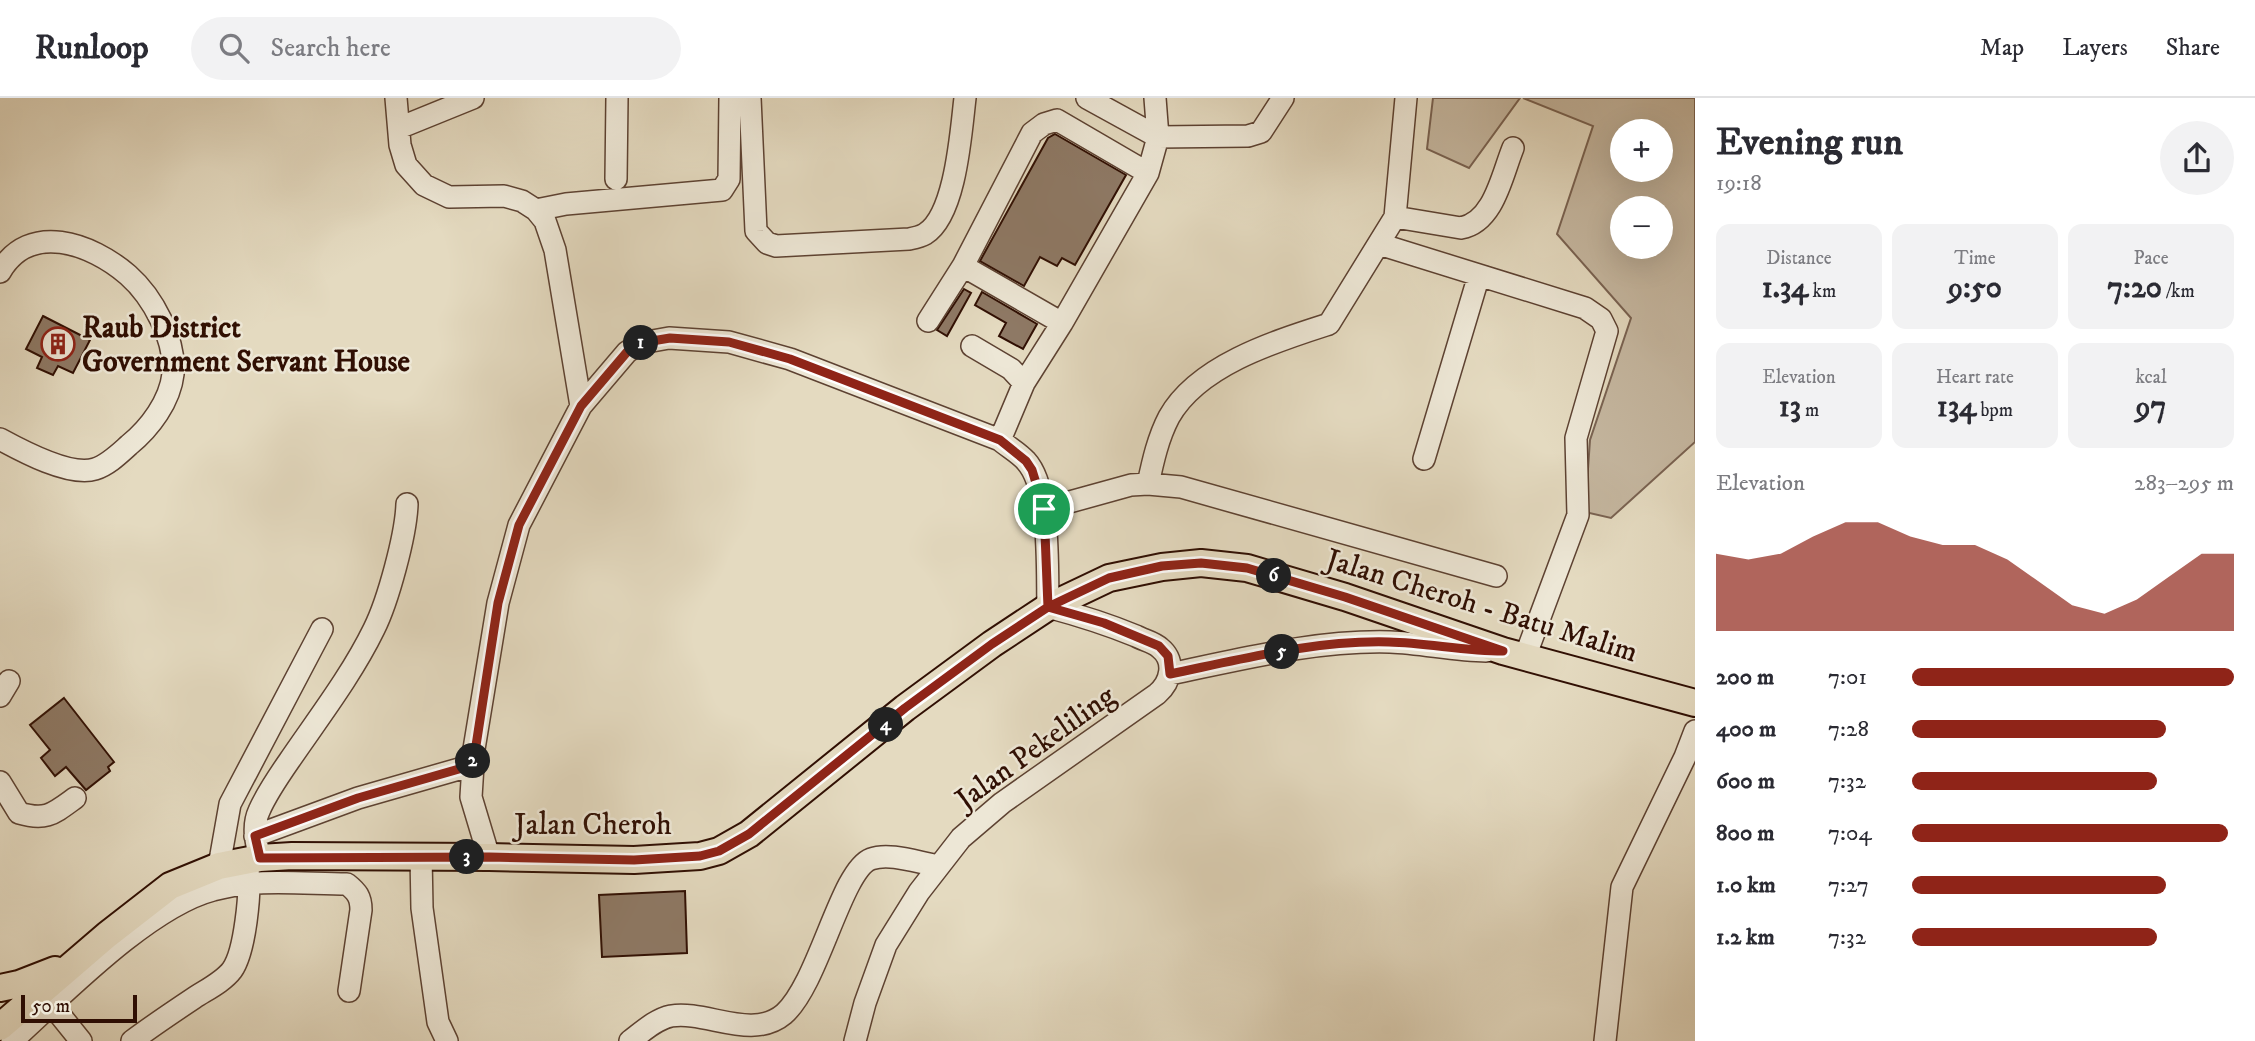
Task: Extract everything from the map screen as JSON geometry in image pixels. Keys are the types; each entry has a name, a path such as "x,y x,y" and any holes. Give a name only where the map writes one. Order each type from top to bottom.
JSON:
{"main road":[{"name":"Jalan Cheroh - Batu Malim","path":"1048,607 1109,578 1162,566 1201,563 1247,568 1345,597 1514,654 1695,703"},
{"name":"Jalan Cheroh","path":"85,955 170,886 219,866 253,860 421,856 634,860 700,856 719,851 749,834 905,708 1048,607"},
{"path":"0,988 44,975 85,955"},
{"path":"0,1027 85,955"}],"street":[{"path":"397,98 400,145 406,165 414,177 449,197 504,196 523,201 536,210 550,231 581,406"},
{"path":"399,128 473,98"},
{"path":"616,179 617,98"},
{"path":"536,210 566,204 722,190 729,179 730,98"},
{"path":"750,98 756,230 767,243 776,246 909,239 924,234 944,207 957,170 965,98"},
{"path":"1087,98 1158,137 1248,136 1261,132 1283,98"},
{"path":"1000,440 1024,383 1062,323 1148,173 1158,137 1155,98"},
{"path":"1148,484 1157,445 1170,415 1190,391 1218,370 1273,343 1329,324 1395,218 1406,98"},
{"path":"928,321 963,266 1032,133 1044,124 1056,120 1148,173"},
{"path":"1395,218 1461,228 1471,226 1488,210 1513,148"},
{"path":"0,272 18,250 41,242 60,242 101,257 129,275 148,298 170,345 173,372 169,390 157,414 133,442 110,462 93,470 73,470 46,461 0,439"},
{"path":"489,857 471,797 473,765 498,603 519,525 581,406 627,352 640,343 670,338 729,342 790,359 1000,440 1026,461 1032,470 1044,509 1048,607 1104,623 1159,646 1168,656 1170,674 1341,643 1389,642 1514,654 1578,515 1576,438 1607,331 1601,319 1585,308 1379,244"},
{"path":"963,266 1062,323"},
{"path":"1424,459 1479,275"},
{"path":"972,346 1011,369 1024,383"},
{"path":"1044,509 1131,485 1181,488 1496,576"},
{"path":"132,1041 220,981 234,968 239,955 258,812 282,771 338,691 375,627 407,521 407,504"},
{"path":"219,866 230,804 322,629"},
{"name":"Jalan Pekeliling","path":"855,1041 865,1003 886,945 919,892 961,838 1002,803 1157,694 1166,686 1170,674"},
{"path":"1605,1041 1622,887 1695,731"},
{"path":"12,1041 139,930 175,906 212,890 253,860 358,798 473,765"},
{"path":"0,782 19,813 38,818 56,813 75,798"},
{"path":"421,856 422,908 438,1022 447,1041"},
{"path":"630,1041 670,1016 745,1025 770,1024 783,1016 797,1001 811,976 852,876 865,862 885,856 939,866"},
{"path":"253,860 347,884 357,892 361,900 361,910 349,991"},
{"path":"52,1005 81,1041"}],"shaded area":[{"path":"1433,98 1520,98 1469,168 1427,149"},
{"path":"1523,98 1695,98 1695,442 1611,518 1585,512 1590,440 1631,318 1557,234 1593,126"}],"building":[{"path":"1055,134 1126,175 1075,265 1062,258 1057,266 1040,257 1024,286 980,261 1048,138"},
{"path":"964,289 971,293 947,336 937,330"},
{"path":"982,292 1037,324 1023,349 999,336 1006,323 975,305"},
{"name":"Raub District Government Servant House","path":"43,316 90,340 73,373 58,366 53,375 37,368 42,357 26,349"},
{"path":"64,698 114,762 108,767 110,771 86,790 66,767 55,776 41,758 50,750 30,725"},
{"path":"685,891 687,953 602,957 599,895"}],"place":[{"name":"Raub District Government Servant House","path":"58,344"}],"route":[{"path":"1044,509 1032,470 1026,461 1000,440 790,359 729,342 670,338 640,343 627,352 581,406 519,525 498,603 473,765 358,798 255,836 260,858 421,856 634,860 700,856 719,851 749,834 792,802 905,708 1048,607 1104,623 1159,646 1168,656 1170,674 1341,643 1389,642 1469,651 1503,651 1345,597 1247,568 1201,563 1162,566 1109,578 1048,607 1044,509"}]}
